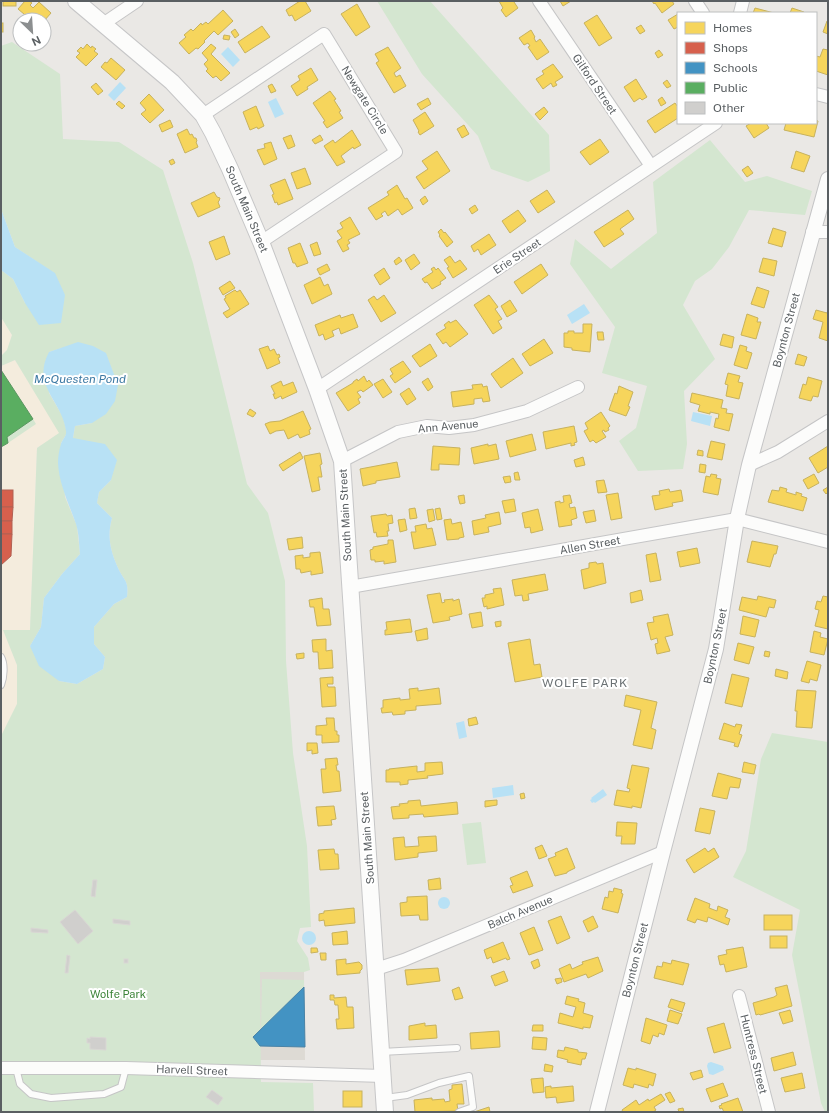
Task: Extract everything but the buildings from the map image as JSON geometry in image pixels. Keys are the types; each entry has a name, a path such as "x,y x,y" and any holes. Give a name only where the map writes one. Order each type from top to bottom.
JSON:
{"main road":[{"name":"South Main Street","path":"76,1 172,82 203,115 230,168 261,242 318,389 342,461 384,1105"}],"street":[{"path":"103,24 137,1"},
{"name":"Gilford Street","path":"539,1 651,166"},
{"path":"695,1 702,12"},
{"path":"740,12 743,1"},
{"name":"Newgate Circle","path":"203,115 324,34 396,152 261,242"},
{"path":"817,94 828,97"},
{"name":"Erie Street","path":"318,389 714,124"},
{"name":"Boynton Street","path":"596,1112 716,649 737,519 749,466 828,178"},
{"path":"812,232 828,232"},
{"name":"Ann Avenue","path":"342,461 398,432 427,426 449,428 474,425 527,411 578,387"},
{"path":"749,466 778,452 828,421"},
{"name":"Allen Street","path":"350,587 737,519 828,542"},
{"name":"Balch Avenue","path":"376,969 425,952 663,852"},
{"name":"Huntress Street","path":"739,996 768,1112"},
{"name":"Harvell Street","path":"1,1068 126,1068 383,1076"}],"lane":[{"path":"1,657 3,660 1,685"},
{"path":"381,1052 457,1048"},
{"path":"16,1068 20,1084 31,1094 51,1098 104,1094 121,1087 126,1068"},
{"path":"384,1105 439,1083 469,1076 473,1107 459,1112"}],"shaded area":[{"path":"1,317 12,335 7,350 1,356"},
{"path":"15,360 60,433 37,448 30,631 4,631 17,665 17,704 2,735 1,746 1,366"},
{"path":"260,972 304,972 305,1060 260,1060"}],"green space":[{"path":"377,1 430,1 549,135 550,171 528,182 491,169 478,136 422,74"},
{"name":"Wolfe Park","path":"12,42 12,52 27,52 60,74 63,139 119,142 163,170 193,263 247,484 268,513 285,581 286,661 293,753 307,846 311,927 300,928 297,941 308,958 310,970 304,972 260,972 261,1082 313,1083 314,1112 1,1112 1,736 17,704 17,665 3,630 30,630 37,448 59,433 15,360 1,366 1,356 7,350 12,335 1,317 1,270 13,279 25,303 54,273 15,247 1,209 1,46","holes":["62,348 92,423 75,426 73,438 111,480 99,492 97,503 112,518 110,525 111,549 118,568 127,584 127,597 114,604 94,627 94,644 105,657 103,669 77,684 59,681 30,646 41,627 44,598 62,574 80,554 77,526 65,497 61,443 67,433 63,417 49,393 49,352"]},
{"path":"710,140 745,182 767,176 812,191 805,215 749,210 729,247 712,269 695,281 683,305 715,359 684,391 687,444 683,469 638,471 619,441 636,428 647,386 602,373 615,327 570,264 575,239 611,269 657,233 653,182"},
{"path":"33,419 36,424 8,443 7,437"},
{"path":"772,733 828,742 828,1112 825,1112 821,1103 792,955 800,910 733,877 746,851 761,759"},
{"path":"481,822 486,863 467,865 462,824"},
{"path":"262,979 304,980 304,987 261,1029"}],"water":[{"path":"228,47 240,60 233,67 221,54"},
{"path":"120,82 126,88 114,101 108,95"},
{"path":"276,98 284,114 275,118 268,102"},
{"path":"1,209 15,247 55,273 65,295 61,323 39,325 25,303 13,279 1,270"},
{"path":"584,304 590,313 572,324 567,315"},
{"name":"McQuesten Pond","path":"78,342 93,346 106,353 118,385 115,401 106,414 92,423 75,426 73,438 105,444 117,460 111,480 99,492 97,503 112,518 110,525 111,549 118,568 127,584 127,597 114,604 94,627 94,644 105,657 103,669 77,684 59,681 39,666 30,646 41,627 44,598 62,574 80,554 77,528 62,486 58,463 59,451 66,435 66,431 59,410 45,384 44,374 44,364 49,352"},
{"path":"693,412 712,416 710,426 691,421"},
{"path":"464,721 467,737 459,739 456,723"},
{"path":"513,785 514,795 493,798 492,788"},
{"path":"603,789 607,795 595,803 592,803 590,800 592,799 591,798"},
{"path":"446,897 449,898 449,908 442,909 439,908 438,901 439,898"},
{"path":"309,931 314,933 316,938 314,943 309,945 304,943 302,938 304,933"},
{"path":"711,1062 723,1066 724,1070 713,1075 709,1074 707,1066 708,1063"}],"district":[{"name":"WOLFE PARK","path":"585,683"}]}
